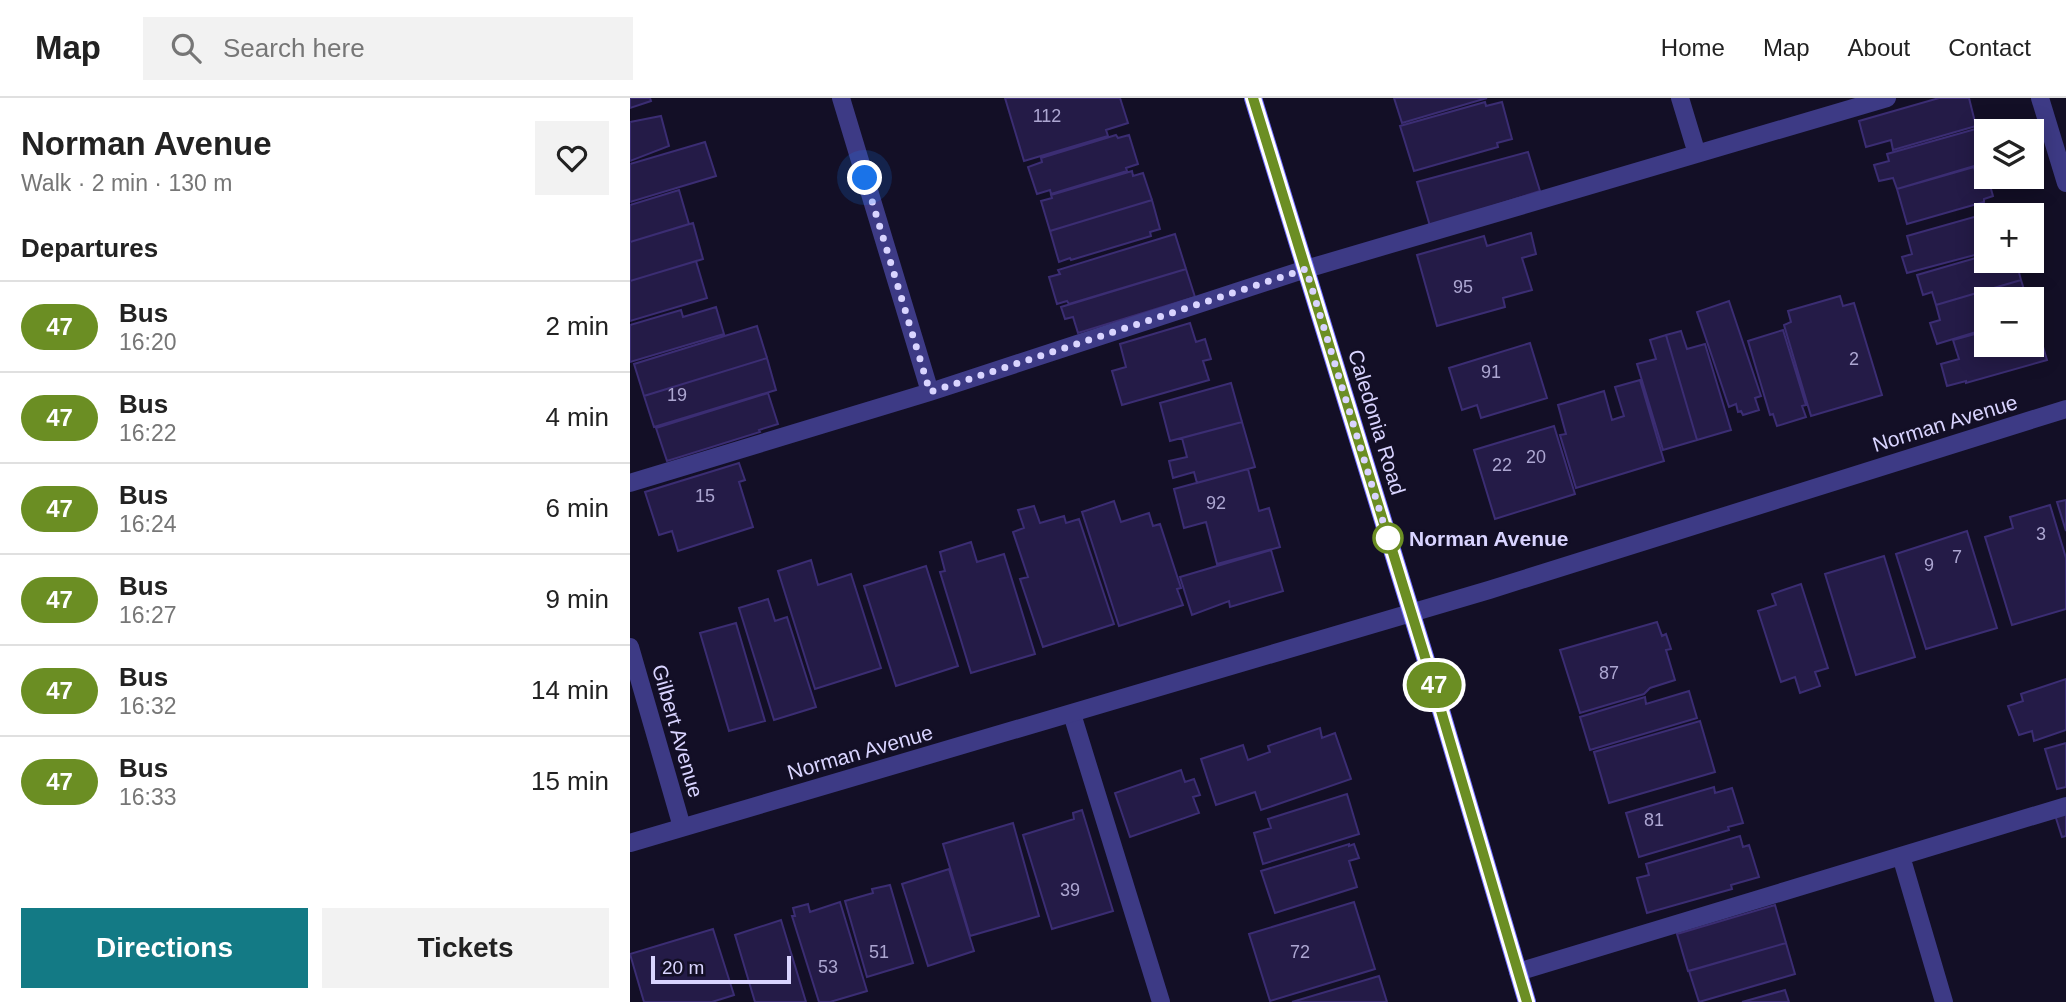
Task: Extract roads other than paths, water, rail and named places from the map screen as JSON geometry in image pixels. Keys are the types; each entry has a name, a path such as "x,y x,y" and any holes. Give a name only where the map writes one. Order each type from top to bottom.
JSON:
{"street":[{"path":"841,98 930,392"},
{"name":"Caledonia Road","path":"1253,98 1411,612 1527,1002"},
{"path":"1679,98 1697,154"},
{"path":"630,483 930,392 1306,269 1887,98"},
{"path":"2040,98 2066,183"},
{"name":"Norman Avenue","path":"630,843 1411,612 2066,409"},
{"name":"Gilbert Avenue","path":"630,647 682,827"},
{"path":"1072,714 1161,1002"},
{"path":"1518,972 2066,806"},
{"path":"1901,856 1944,1002"}],"place":[{"name":"Norman Avenue","path":"1388,538"}]}
